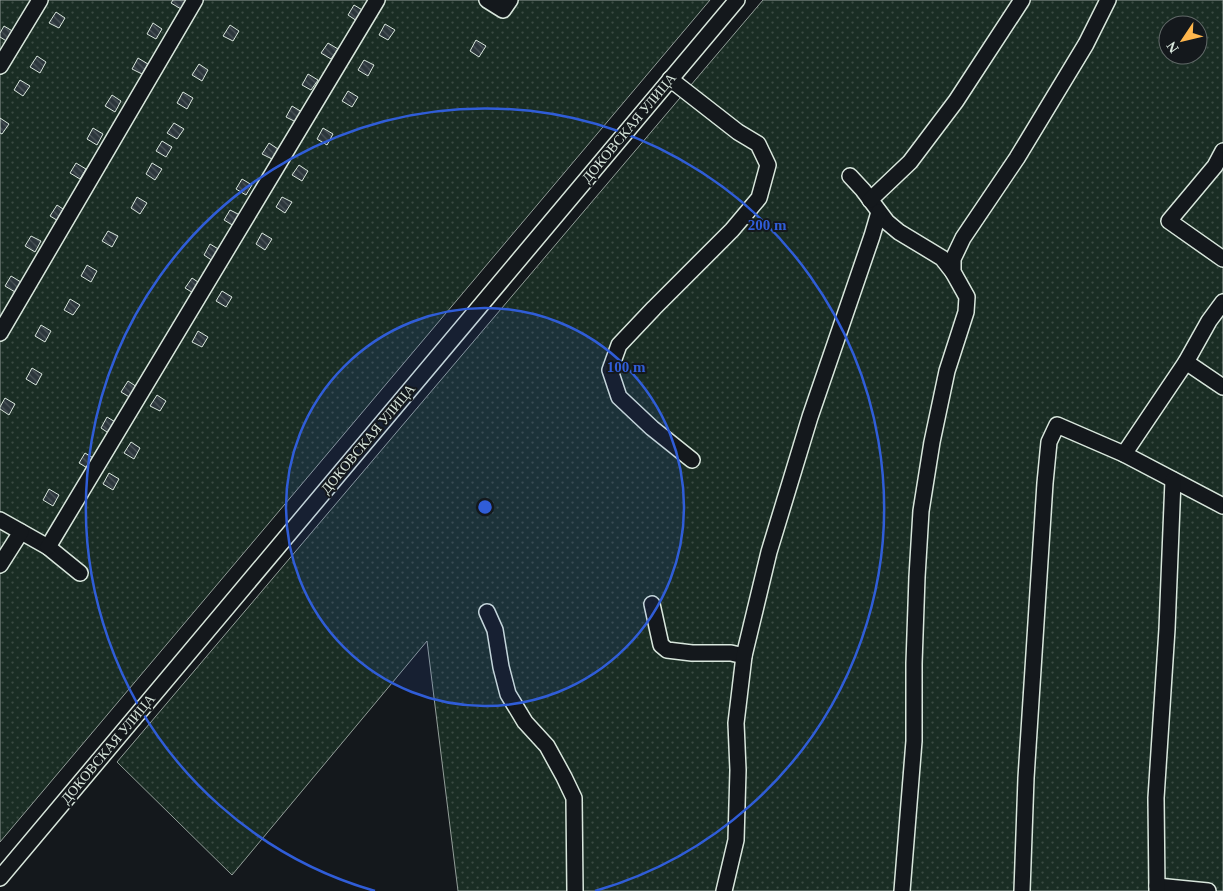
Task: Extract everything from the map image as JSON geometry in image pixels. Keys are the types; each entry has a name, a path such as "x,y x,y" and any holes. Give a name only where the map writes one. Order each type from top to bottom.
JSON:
{"street":[{"path":"0,66 40,0"},
{"path":"0,334 195,0"},
{"path":"48,547 377,0"},
{"path":"487,0 507,5"},
{"name":"ДОКОВСКАЯ УЛИЦА","path":"0,878 737,0"},
{"path":"724,891 736,840 738,770 736,723 744,656 772,542 813,408 872,236 875,206 956,101 1022,0"},
{"path":"953,272 953,259 963,238 1027,142 1086,44 1108,0"},
{"path":"670,79 738,132 758,144 768,165 759,198 732,230 619,345 610,370 619,397 652,428 692,460"},
{"path":"1223,151 1215,166 1169,221 1223,259"},
{"path":"850,176 886,222 942,258 953,272 967,297 966,312 948,370 932,442 921,511 916,577 914,742 902,891"},
{"path":"1124,454 1186,362 1223,302"},
{"path":"1186,362 1223,387"},
{"path":"1022,891 1026,778 1045,482 1049,442 1057,425 1124,454 1223,506"},
{"path":"1173,480 1167,628 1156,798 1157,889 1208,891"},
{"path":"0,520 48,547 80,573"},
{"path":"0,565 21,532"},
{"path":"652,604 661,645 667,650 692,653 732,653 744,656"},
{"path":"487,612 495,630 508,694 525,722 546,746 574,798 575,891"}],"green space":[{"path":"0,0 710,0 0,842"},
{"path":"763,0 1223,0 1223,891 458,891 427,641 232,875 117,762"}],"building":[{"path":"173,0 186,0 181,9 171,3"},
{"path":"354,5 364,11 357,21 348,15"},
{"path":"56,12 65,18 59,28 49,23"},
{"path":"153,23 162,29 156,39 147,34"},
{"path":"385,24 395,30 388,40 379,35"},
{"path":"230,25 239,31 233,41 223,36"},
{"path":"4,26 14,32 8,42 0,37"},
{"path":"476,40 486,46 479,57 470,51"},
{"path":"328,43 338,49 331,59 321,53"},
{"path":"37,56 46,62 40,73 30,67"},
{"path":"138,58 148,64 142,74 132,69"},
{"path":"364,60 374,65 368,76 358,70"},
{"path":"199,64 208,70 202,81 192,75"},
{"path":"308,74 318,80 311,90 302,85"},
{"path":"20,80 30,86 23,96 14,90"},
{"path":"348,91 358,97 352,107 342,101"},
{"path":"183,92 193,98 187,109 177,103"},
{"path":"112,95 121,101 115,112 105,106"},
{"path":"292,106 302,112 296,122 286,117"},
{"path":"0,118 9,124 2,134 0,133"},
{"path":"174,123 184,129 177,139 167,133"},
{"path":"93,128 103,134 97,145 87,139"},
{"path":"323,128 333,134 327,145 317,139"},
{"path":"162,141 172,147 166,157 156,151"},
{"path":"269,143 278,149 272,159 262,154"},
{"path":"76,163 86,169 80,179 70,173"},
{"path":"152,163 162,169 155,180 146,174"},
{"path":"299,165 308,171 302,181 292,175"},
{"path":"242,179 252,185 246,195 236,189"},
{"path":"137,197 147,203 140,214 131,208"},
{"path":"282,197 292,202 285,213 276,207"},
{"path":"57,205 66,211 60,222 50,216"},
{"path":"230,210 240,215 234,226 224,220"},
{"path":"108,231 118,236 112,247 102,241"},
{"path":"262,233 272,239 265,250 256,244"},
{"path":"31,236 41,241 35,252 25,246"},
{"path":"210,244 220,250 213,261 204,255"},
{"path":"87,265 97,271 91,282 81,276"},
{"path":"11,276 21,282 15,292 5,286"},
{"path":"192,278 201,284 195,294 185,288"},
{"path":"222,291 232,297 226,307 216,301"},
{"path":"70,299 80,305 73,315 64,310"},
{"path":"41,325 51,331 45,342 35,336"},
{"path":"198,331 208,337 202,347 192,342"},
{"path":"32,368 42,374 36,385 26,379"},
{"path":"128,381 137,387 131,398 121,392"},
{"path":"157,395 166,401 160,411 150,406"},
{"path":"5,398 15,404 9,415 0,409"},
{"path":"107,417 117,423 110,434 101,428"},
{"path":"131,442 140,448 134,459 124,453"},
{"path":"85,453 95,459 89,469 79,463"},
{"path":"109,473 119,479 113,490 103,484"},
{"path":"49,489 59,495 53,506 43,500"}]}
